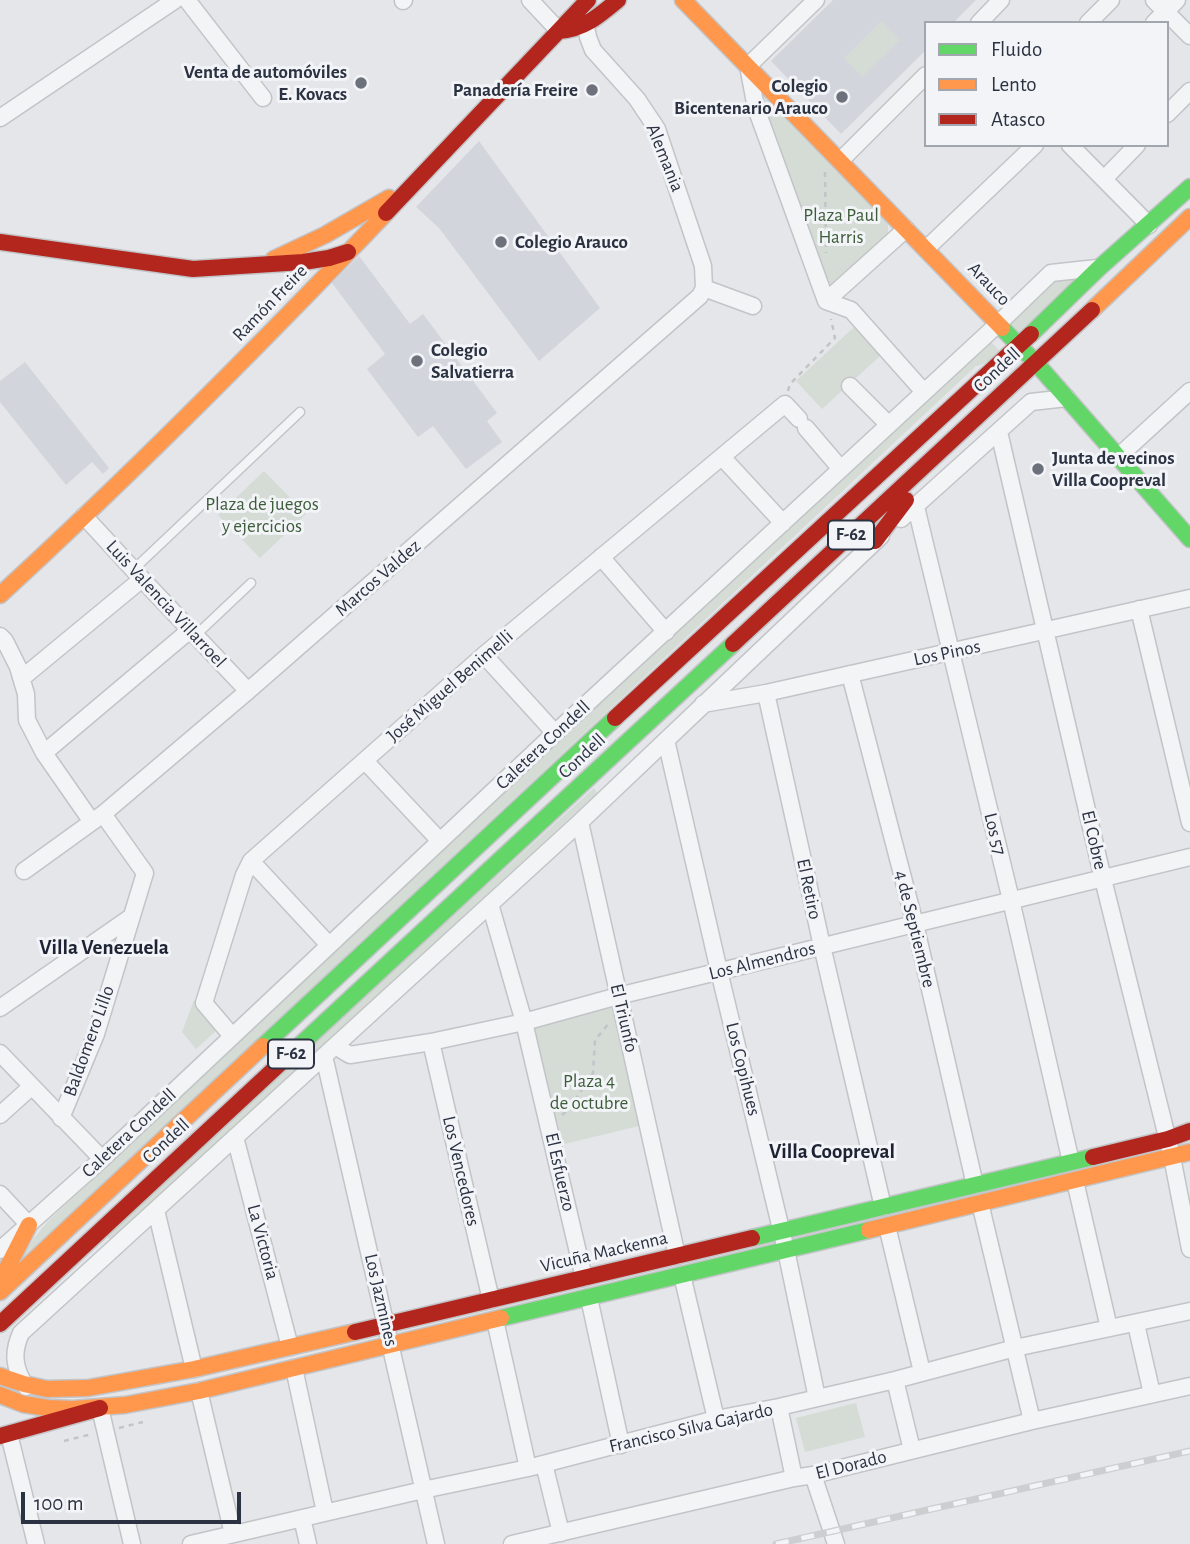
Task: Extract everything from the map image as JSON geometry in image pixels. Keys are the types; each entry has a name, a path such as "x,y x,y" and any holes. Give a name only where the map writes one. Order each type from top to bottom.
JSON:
{"main road":[{"name":"Ramón Freire","path":"0,595 290,314 589,0"},
{"path":"586,27 589,0"},
{"path":"559,31 586,27 618,0"},
{"name":"Arauco","path":"683,0 1036,363 1190,539"},
{"path":"257,265 293,251 368,211 422,173"},
{"name":"Condell","path":"0,1292 1099,268 1190,187"},
{"name":"Condell","path":"0,1324 946,447 1190,217"},
{"path":"0,242 193,269 303,262 348,252"},
{"path":"303,262 316,287"},
{"path":"875,541 946,447"},
{"name":"Vicuña Mackenna","path":"0,1376 47,1389 88,1388 194,1369 1168,1139 1190,1131"},
{"name":"Vicuña Mackenna","path":"0,1395 43,1408 100,1408 199,1391 1190,1152"},
{"path":"0,1282 29,1225"},
{"path":"4,1435 100,1408"}],"street":[{"path":"0,118 175,0"},
{"path":"187,0 263,98"},
{"path":"530,0 559,31"},
{"path":"816,0 748,66 756,108 826,301"},
{"path":"981,21 1001,0"},
{"path":"1090,21 1111,0"},
{"path":"1163,8 1190,36"},
{"name":"Alemania","path":"586,27 593,50 637,99 657,129 703,265 705,288"},
{"path":"840,161 924,77"},
{"path":"1169,112 1190,91"},
{"path":"926,249 1033,147"},
{"path":"1072,147 1149,225"},
{"path":"1104,179 1135,147"},
{"path":"826,301 906,229"},
{"name":"Caletera Condell","path":"0,1251 102,1159 555,733 1051,273 1099,268"},
{"path":"705,288 753,306"},
{"name":"Marcos Valdez","path":"24,871 98,818 248,691 688,307 705,288"},
{"path":"826,301 851,310 924,392"},
{"path":"850,386 889,425"},
{"path":"1118,457 1190,391"},
{"path":"43,1408 24,1384 15,1367 14,1355 21,1333 580,822 875,541 1031,402 1067,398"},
{"path":"785,404 841,469"},
{"name":"José Miguel Benimelli","path":"232,1036 204,1003 244,875 251,861 484,655 785,404"},
{"name":"El Cobre","path":"999,432 1103,879 1168,1139 1190,1249"},
{"path":"722,457 782,523"},
{"name":"Los 57","path":"916,507 1071,1162"},
{"name":"Luis Valencia Villarroel","path":"84,516 248,691"},
{"path":"601,557 666,632"},
{"path":"22,678 137,575"},
{"name":"Los Pinos","path":"703,704 766,693 1190,598"},
{"path":"1139,610 1190,823"},
{"path":"44,753 193,633"},
{"path":"0,636 18,667 26,694 27,720 44,753 98,818"},
{"path":"484,655 555,733"},
{"name":"4 de Septiembre","path":"850,674 915,924 975,1185"},
{"name":"El Retiro","path":"766,693 883,1207"},
{"name":"Los Copihues","path":"666,740 782,1231 817,1398"},
{"path":"365,761 440,842"},
{"name":"Baldomero Lillo","path":"61,1118 96,1034 145,873 98,818"},
{"name":"El Triunfo","path":"580,822 677,1256"},
{"name":"Los Almendros","path":"330,1051 350,1055 430,1042 619,1002 719,971 1190,857"},
{"path":"251,861 329,945"},
{"name":"El Esfuerzo","path":"490,904 524,1022 584,1278"},
{"path":"0,1008 131,917"},
{"name":"Los Vencedores","path":"430,1042 491,1300"},
{"name":"Los Jazmines","path":"330,1051 436,1544"},
{"path":"0,1053 102,1159"},
{"path":"0,1115 31,1087"},
{"name":"La Victoria","path":"235,1137 290,1347"},
{"path":"1075,1181 1109,1328"},
{"path":"0,1194 29,1225"},
{"path":"980,1203 1032,1421"},
{"path":"156,1210 194,1369"},
{"path":"887,1226 922,1372"},
{"path":"682,1275 716,1419"},
{"path":"589,1298 621,1445"},
{"name":"Francisco Silva Gajardo","path":"191,1544 536,1466 716,1419 895,1380 1015,1348 1190,1311"},
{"path":"495,1320 536,1466 561,1533"},
{"path":"1136,1324 1152,1394"},
{"path":"295,1368 325,1512"},
{"path":"895,1380 912,1450"},
{"name":"El Dorado","path":"512,1544 1190,1386"},
{"path":"199,1391 233,1534"},
{"path":"779,1407 794,1478"},
{"path":"100,1408 132,1544"},
{"path":"4,1435 36,1544"},
{"path":"813,1475 836,1544"},
{"path":"302,1518 308,1544"}],"lane":[{"path":"137,575 300,412"},
{"path":"193,633 251,583"}],"path":[{"path":"825,171 826,262"},
{"path":"785,404 790,384 835,338 826,301"},
{"path":"549,1126 569,1109 593,1073 595,1040 619,1002"}],"shaded area":[{"name":"Colegio Bicentenario Arauco","path":"833,0 976,0 955,21 924,21 924,52 841,134 771,61"},
{"name":"Colegio Arauco","path":"479,141 600,308 539,361 439,228 416,207"},
{"name":"Colegio Salvatierra","path":"359,256 410,324 423,314 497,413 487,421 502,442 466,469 433,426 418,437 367,369 385,354 332,283"},
{"path":"25,362 109,468 103,474 92,462 66,485 0,402 0,381"}],"green space":[{"path":"881,21 900,40 862,77 844,58"},
{"name":"Plaza Paul Harris","path":"762,95 888,224 888,235 838,282 829,284 821,280 757,98"},
{"path":"1083,274 1020,333 1008,320 1052,278"},
{"path":"854,327 880,356 822,409 796,381"},
{"path":"988,339 1001,352 976,366 19,1262 49,1220"},
{"name":"Plaza de juegos y ejercicios","path":"264,471 306,514 260,558 218,515"},
{"path":"594,788 597,793 111,1241 104,1233"},
{"path":"194,1000 217,1030 196,1049 182,1032"},
{"name":"Plaza 4 de octubre","path":"613,1000 643,1125 556,1146 529,1022"},
{"path":"856,1403 865,1437 805,1452 796,1418"}],"railway":[{"path":"776,1544 1190,1451"}],"traffic: fast":[{"path":"1031,334 1099,268 1190,187"},
{"path":"1002,328 1036,363 1190,539"},
{"path":"286,1058 733,644"},
{"path":"263,1046 615,718"},
{"path":"752,1238 1093,1157"},
{"path":"501,1318 869,1230"}],"traffic: slow":[{"path":"683,0 1002,328"},
{"path":"274,259 325,235 389,198"},
{"path":"0,595 196,407 386,213"},
{"path":"1092,310 1190,217"},
{"path":"0,1292 263,1046"},
{"path":"869,1230 1190,1152"},
{"path":"0,1282 29,1225"},
{"path":"0,1395 23,1404 48,1408 125,1405 199,1391 501,1318"},
{"path":"0,1376 47,1389 88,1388 194,1369 355,1332"}],"traffic: jam":[{"path":"386,213 588,0"},
{"path":"559,31 584,25 618,0"},
{"path":"0,242 193,269 303,262 348,252"},
{"path":"733,644 1092,310"},
{"path":"615,718 1031,334"},
{"path":"875,541 906,500"},
{"path":"0,1324 286,1058"},
{"path":"1093,1157 1190,1131"},
{"path":"355,1332 752,1238"},
{"path":"0,1436 100,1408"}],"place":[{"name":"Venta de automóviles E. Kovacs","path":"361,83"},
{"name":"Panadería Freire","path":"592,90"},
{"name":"Colegio Bicentenario Arauco","path":"842,97"},
{"name":"Colegio Arauco","path":"501,242"},
{"name":"Colegio Salvatierra","path":"417,361"},
{"name":"Junta de vecinos Villa Coopreval","path":"1038,469"}],"district":[{"name":"Villa Venezuela","path":"104,948"},
{"name":"Villa Coopreval","path":"832,1152"}]}
